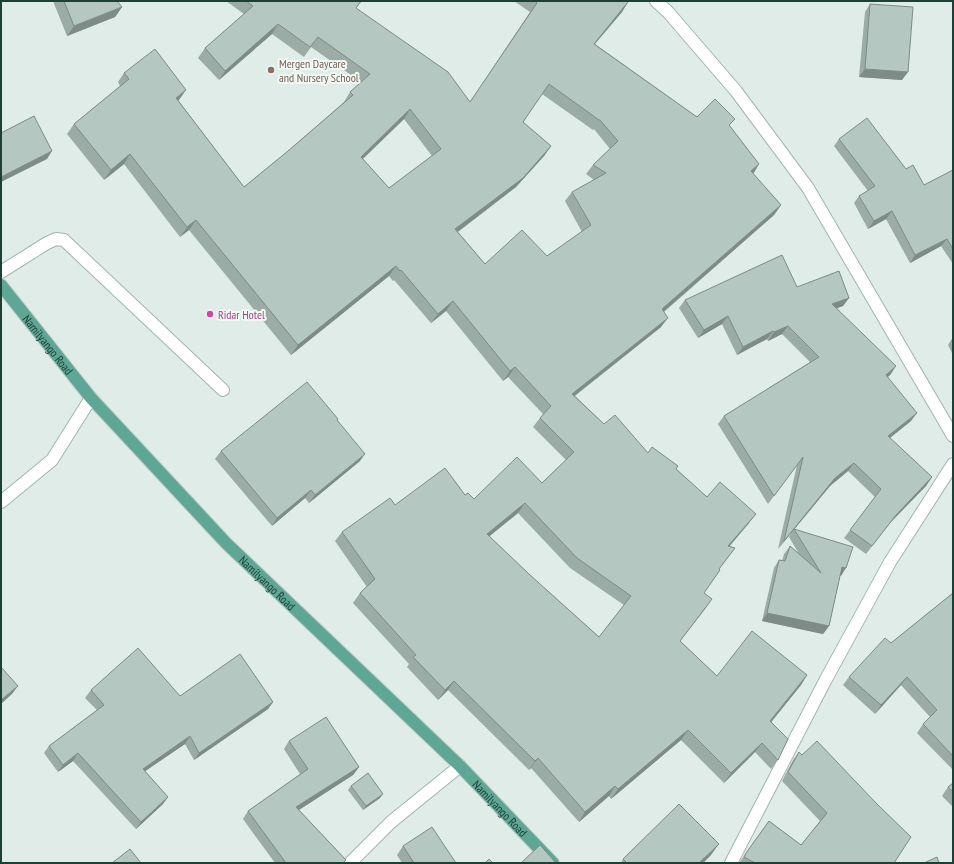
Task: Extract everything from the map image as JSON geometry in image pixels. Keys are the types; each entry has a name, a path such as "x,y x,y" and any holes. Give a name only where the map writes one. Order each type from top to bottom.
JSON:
{"main road":[{"name":"Namilyango Road","path":"1,285 91,398 226,543 460,766 553,863"}],"street":[{"path":"656,1 668,12 736,91 808,188 953,436"},
{"path":"1,272 47,242 64,240 223,390"},
{"path":"1,502 52,460 91,398"},
{"path":"731,863 825,681 890,562 953,464"},
{"path":"350,863 391,822 460,766"}],"building":[{"path":"64,1 117,1 122,7 74,26"},
{"path":"246,1 361,1 356,8 448,72 470,102 537,3 535,1 627,1 628,2 594,44 697,117 715,99 735,119 729,125 759,164 751,171 781,205 662,309 668,318 572,394 604,424 615,415 648,453 652,447 678,466 676,469 707,497 720,482 756,514 728,546 735,548 719,569 720,570 704,593 712,599 680,641 717,676 752,631 807,675 770,721 788,739 778,760 762,743 731,773 688,730 618,789 615,786 585,812 538,758 535,761 454,681 445,690 413,657 416,655 360,593 375,579 342,532 390,498 395,505 445,468 465,495 468,493 474,499 517,457 542,483 574,452 540,418 551,406 515,367 510,371 453,301 438,314 396,266 298,345 196,220 187,227 130,154 111,170 74,124 129,79 124,73 155,49 186,90 176,98 244,187 353,95 350,92 370,74 318,37 310,47 278,24 225,71 205,48 253,6","holes":["549,84 600,120 618,141 593,165 606,173 572,192 591,225 547,256 522,230 485,264 455,229 523,178 551,146 523,122","410,109 441,149 389,188 361,157","525,503 577,558 631,596 599,637 487,534"]},
{"path":"870,4 913,7 908,72 865,69"},
{"path":"34,116 52,151 1,177 1,133"},
{"path":"867,118 906,169 913,165 924,185 953,170 953,249 947,239 915,255 892,211 874,221 859,196 875,186 839,139"},
{"path":"782,255 797,287 839,271 849,298 832,304 896,366 886,375 917,413 888,436 932,477 896,515 872,546 850,530 881,489 854,463 835,478 784,541 803,457 774,496 724,416 819,357 788,326 774,332 773,331 743,347 728,316 704,330 685,300"},
{"path":"307,382 365,454 315,495 311,490 277,518 221,451"},
{"path":"794,529 853,547 846,568 842,567 829,626 767,613 779,560 785,561 790,546 821,573"},
{"path":"953,593 953,756 923,724 937,710 907,677 881,705 849,677 885,638 891,643"},
{"path":"138,648 180,696 240,654 273,702 199,753 190,736 143,769 168,797 141,822 78,753 63,765 49,746 104,705 91,690"},
{"path":"1,667 18,686 1,700"},
{"path":"326,717 359,767 296,807 346,860 343,863 286,863 248,811 308,769 289,741"},
{"path":"817,741 877,804 911,837 894,863 755,863 744,857 769,821 801,845 827,813 788,772 799,752 802,755"},
{"path":"368,773 383,794 366,806 351,786"},
{"path":"953,783 953,792 948,787"},
{"path":"679,804 719,844 699,863 627,863 623,859"},
{"path":"432,827 456,863 414,863 403,846"},
{"path":"540,845 556,863 521,863"},
{"path":"130,849 141,863 112,863"},
{"path":"937,857 939,863 924,863"},
{"path":"489,859 493,863 485,863"}],"place":[{"name":"Mergen Daycare and Nursery School","path":"271,70"},
{"name":"Ridar Hotel","path":"210,314"}]}
